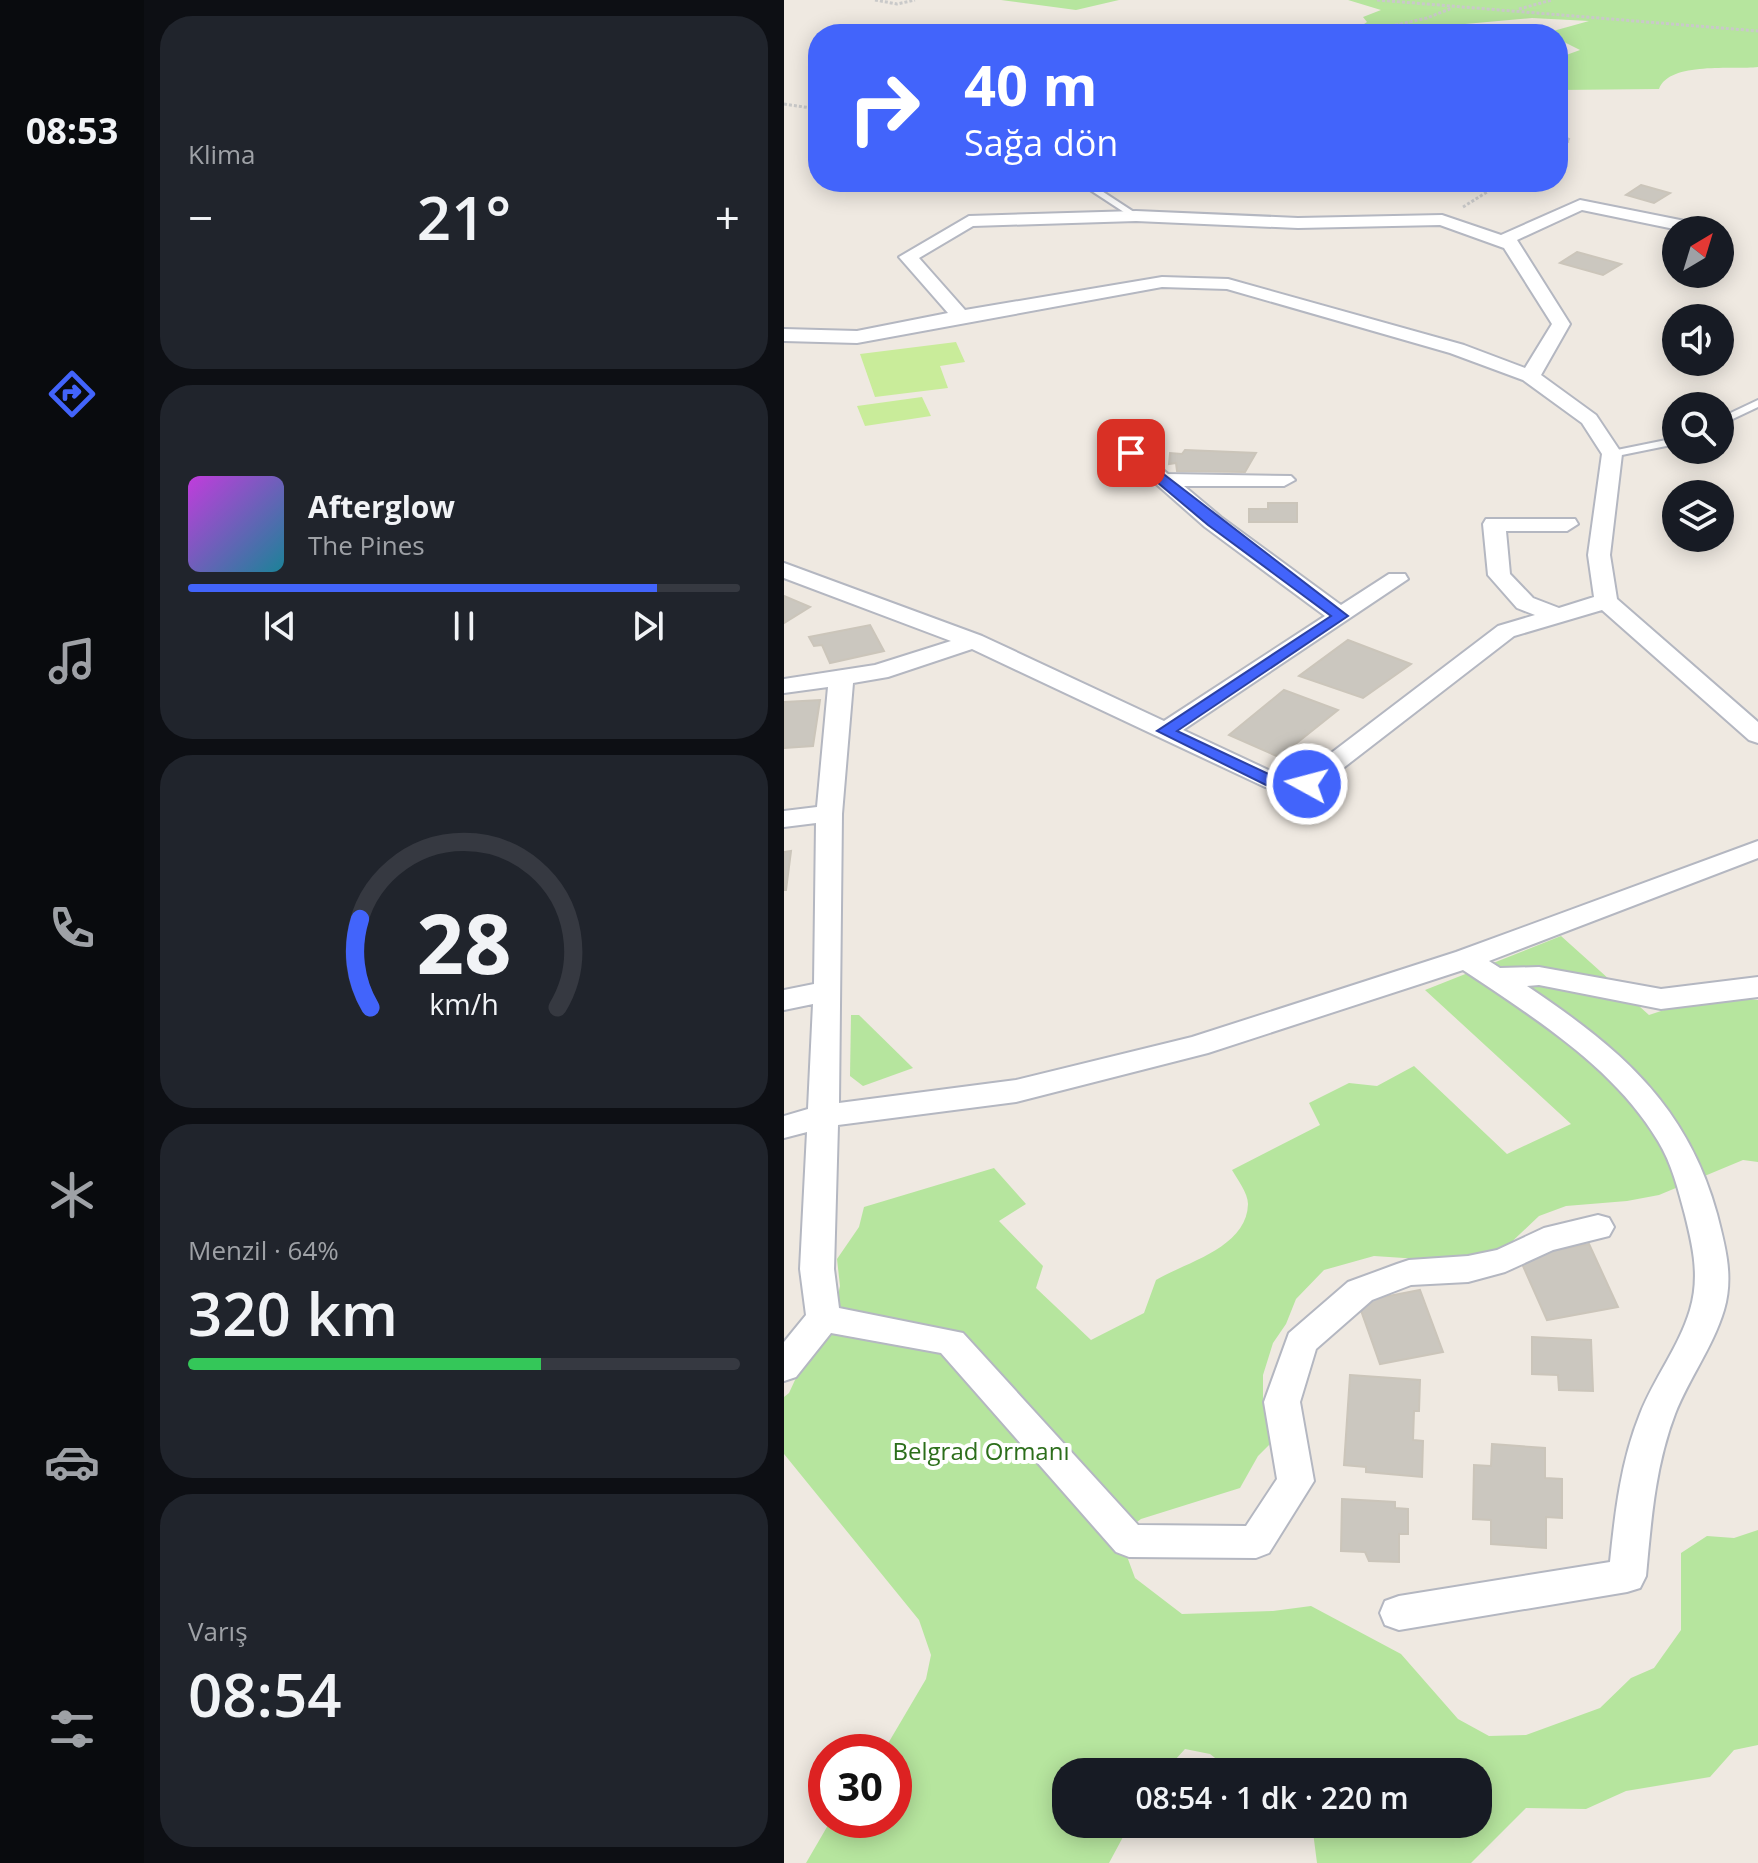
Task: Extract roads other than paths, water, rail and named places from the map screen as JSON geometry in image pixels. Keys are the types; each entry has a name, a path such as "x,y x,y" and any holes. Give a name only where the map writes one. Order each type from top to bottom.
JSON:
{"street":[{"path":"1504,240 1580,205 1662,221"},
{"path":"961,316 908,257 969,221 1136,216 1298,223 1442,220 1511,244 1561,324 1530,376"},
{"path":"784,335 857,337 1162,282 1228,284 1457,349 1530,376 1589,419 1612,454 1599,555 1606,601 1758,735"},
{"path":"1131,453 1167,480 1213,522 1341,616"},
{"path":"1167,480 1284,480"},
{"path":"1560,616 1525,603 1499,575 1494,524 1567,524"},
{"path":"786,573 974,641 1274,782 1307,784 1506,631 1606,601"},
{"path":"1165,731 1397,579"},
{"path":"784,686 879,672 974,641"},
{"path":"784,1367 823,1318 817,1269 828,991 829,814 841,679"},
{"path":"784,819 829,814"},
{"path":"784,1127 824,1116 1016,1091 1197,1046 1466,959 1758,849"},
{"path":"1399,1613 1627,1576 1635,1495 1645,1449 1658,1413 1702,1323 1711,1294 1710,1248 1688,1169 1659,1118 1627,1081 1587,1046 1466,959"},
{"path":"1495,978 1539,976 1661,999 1758,987"},
{"path":"784,1000 828,991"},
{"path":"823,1318 951,1342 1129,1541 1256,1542 1296,1481 1282,1402 1301,1342 1360,1291 1409,1273 1468,1269 1505,1260 1544,1240 1598,1227"}],"lane":[{"path":"1098,192 1136,216"},
{"path":"1734,415 1758,403"},
{"path":"1612,454 1662,444"}],"park label":[{"name":"Belgrad Ormanı","path":"981,1452"}]}
